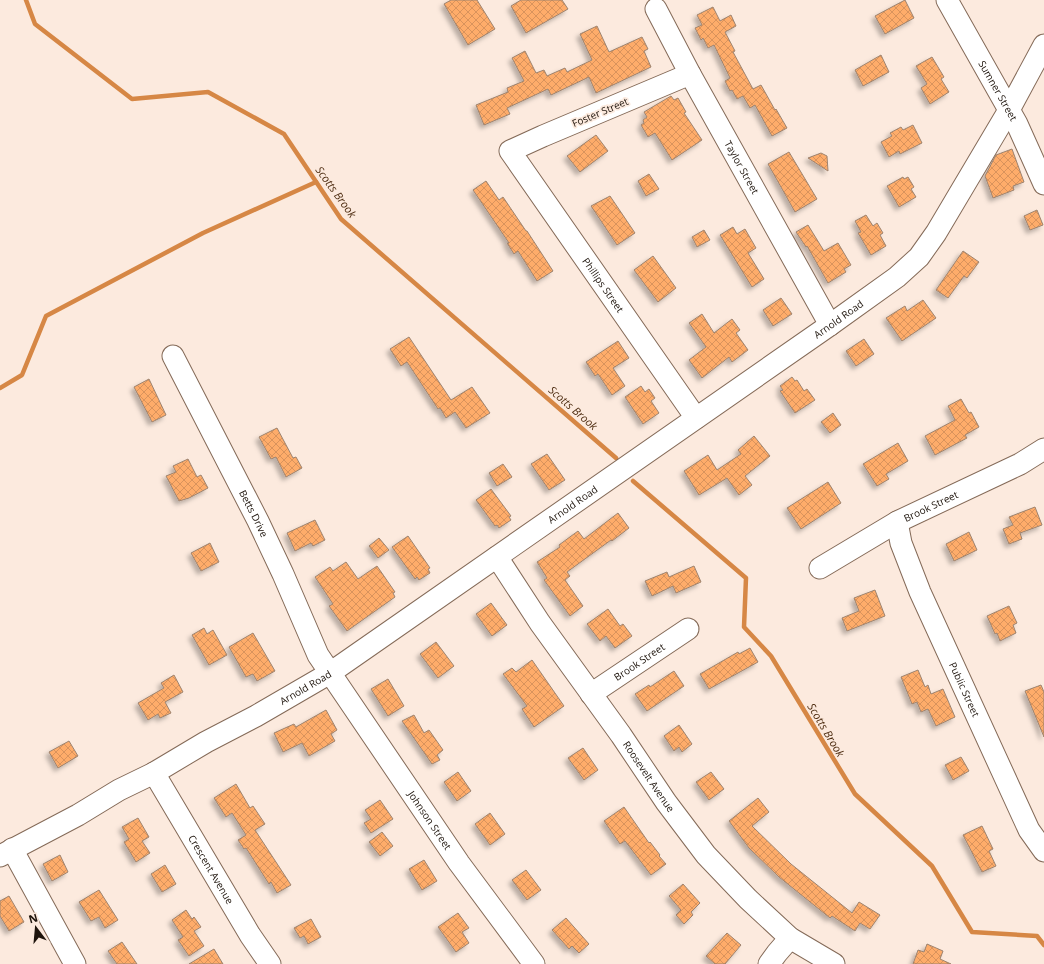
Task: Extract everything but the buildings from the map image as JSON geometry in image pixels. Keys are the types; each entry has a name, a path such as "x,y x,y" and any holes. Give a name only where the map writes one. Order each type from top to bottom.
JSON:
{"street":[{"name":"Sumner Street","path":"947,0 1017,124 1044,184"},
{"name":"Taylor Street","path":"656,8 690,74 830,325"},
{"name":"Arnold Road","path":"6,853 78,815 119,790 154,773 206,742 256,716 330,673 897,278 919,257 936,233 1009,110 1044,45"},
{"name":"Foster Street","path":"510,151 690,74"},
{"name":"Phillips Street","path":"510,151 696,418"},
{"name":"Betts Drive","path":"172,356 258,521 318,655 330,673"},
{"name":"Brook Street","path":"820,568 897,522 1020,464 1044,450"},
{"name":"Public Street","path":"897,522 901,543 920,592 963,688 1029,830 1044,850"},
{"name":"Roosevelt Avenue","path":"497,556 540,623 666,802 706,855 748,899 790,938 834,964"},
{"name":"Brook Street","path":"591,694 688,629"},
{"name":"Johnson Street","path":"330,673 459,863 534,964"},
{"name":"Crescent Avenue","path":"154,773 250,935 270,964"},
{"path":"6,853 75,964"},
{"path":"769,964 790,938"}],"waterway":[{"name":"Scotts Brook","path":"26,0 35,24 132,99 208,92 284,134 341,219 616,458"},
{"path":"0,388 22,375 46,316 203,233 316,182"},
{"name":"Scotts Brook","path":"633,481 746,578 744,627 771,656 855,794 932,866 972,932 1037,936 1044,945"}]}
